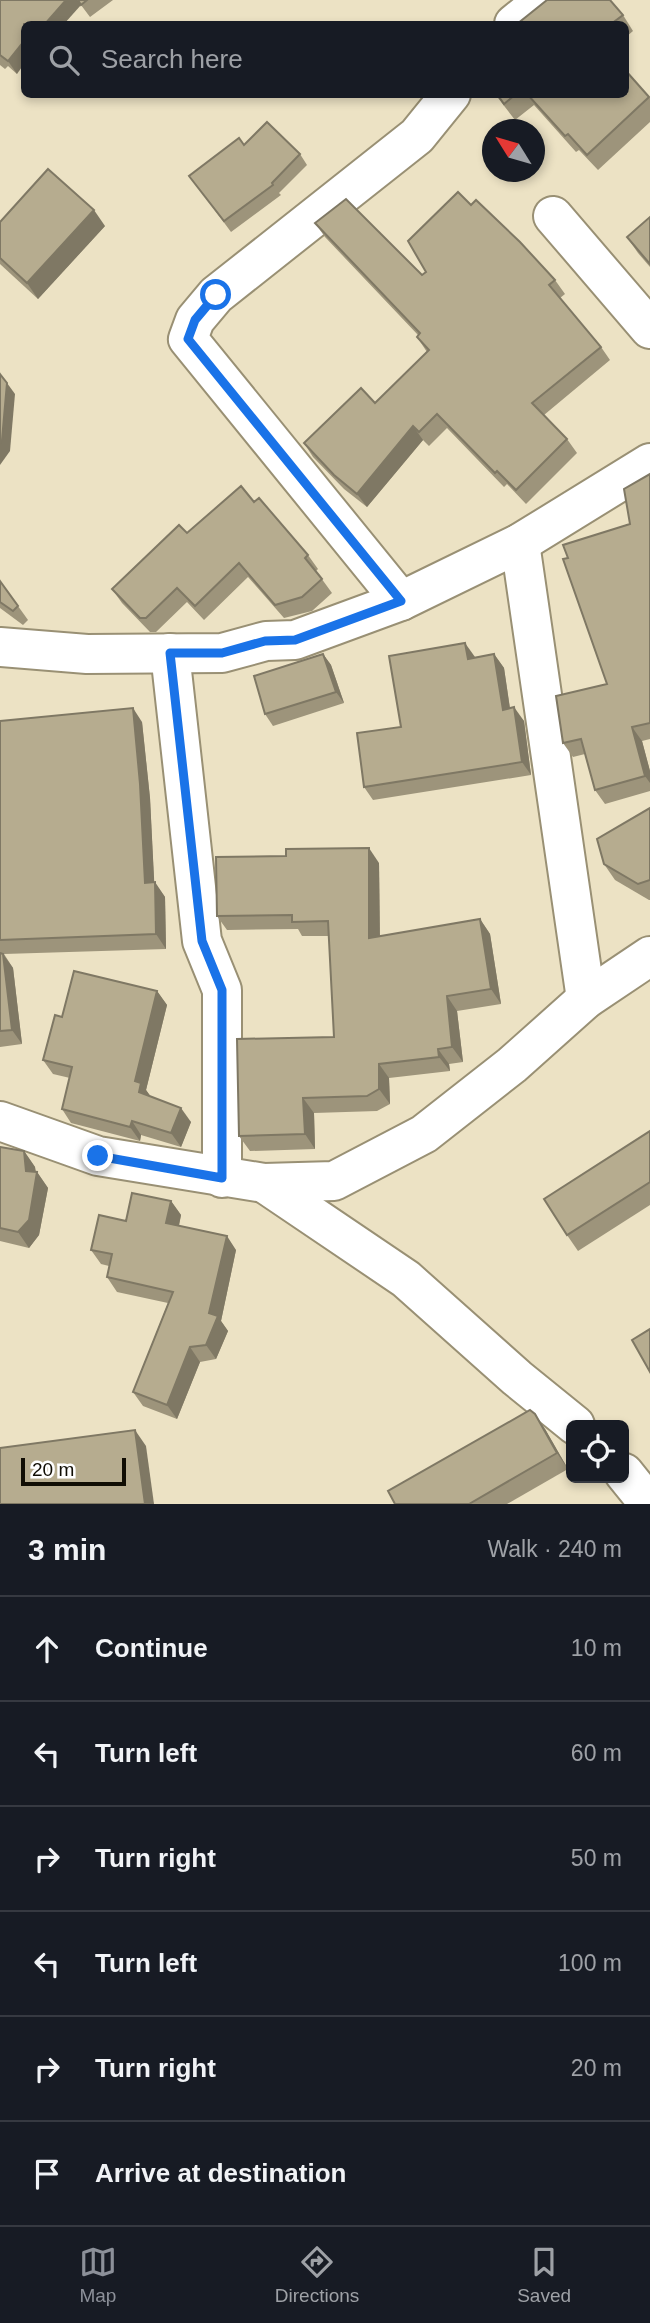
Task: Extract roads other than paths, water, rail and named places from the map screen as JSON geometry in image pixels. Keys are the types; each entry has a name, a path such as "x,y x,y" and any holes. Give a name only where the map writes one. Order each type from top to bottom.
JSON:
{"street":[{"path":"518,21 544,0"},
{"path":"401,601 188,339 195,320 216,295 417,136 448,98"},
{"path":"553,216 650,329"},
{"path":"0,648 87,654 222,653 265,641 295,640 401,601 520,543 650,463"},
{"path":"520,543 586,999"},
{"path":"170,653 202,941 222,990 222,1178"},
{"path":"0,1121 98,1156 264,1183 334,1181 424,1134 512,1065 586,999 650,956"},
{"path":"264,1183 406,1279 517,1378 569,1420"},
{"path":"629,1480 649,1504"}]}
